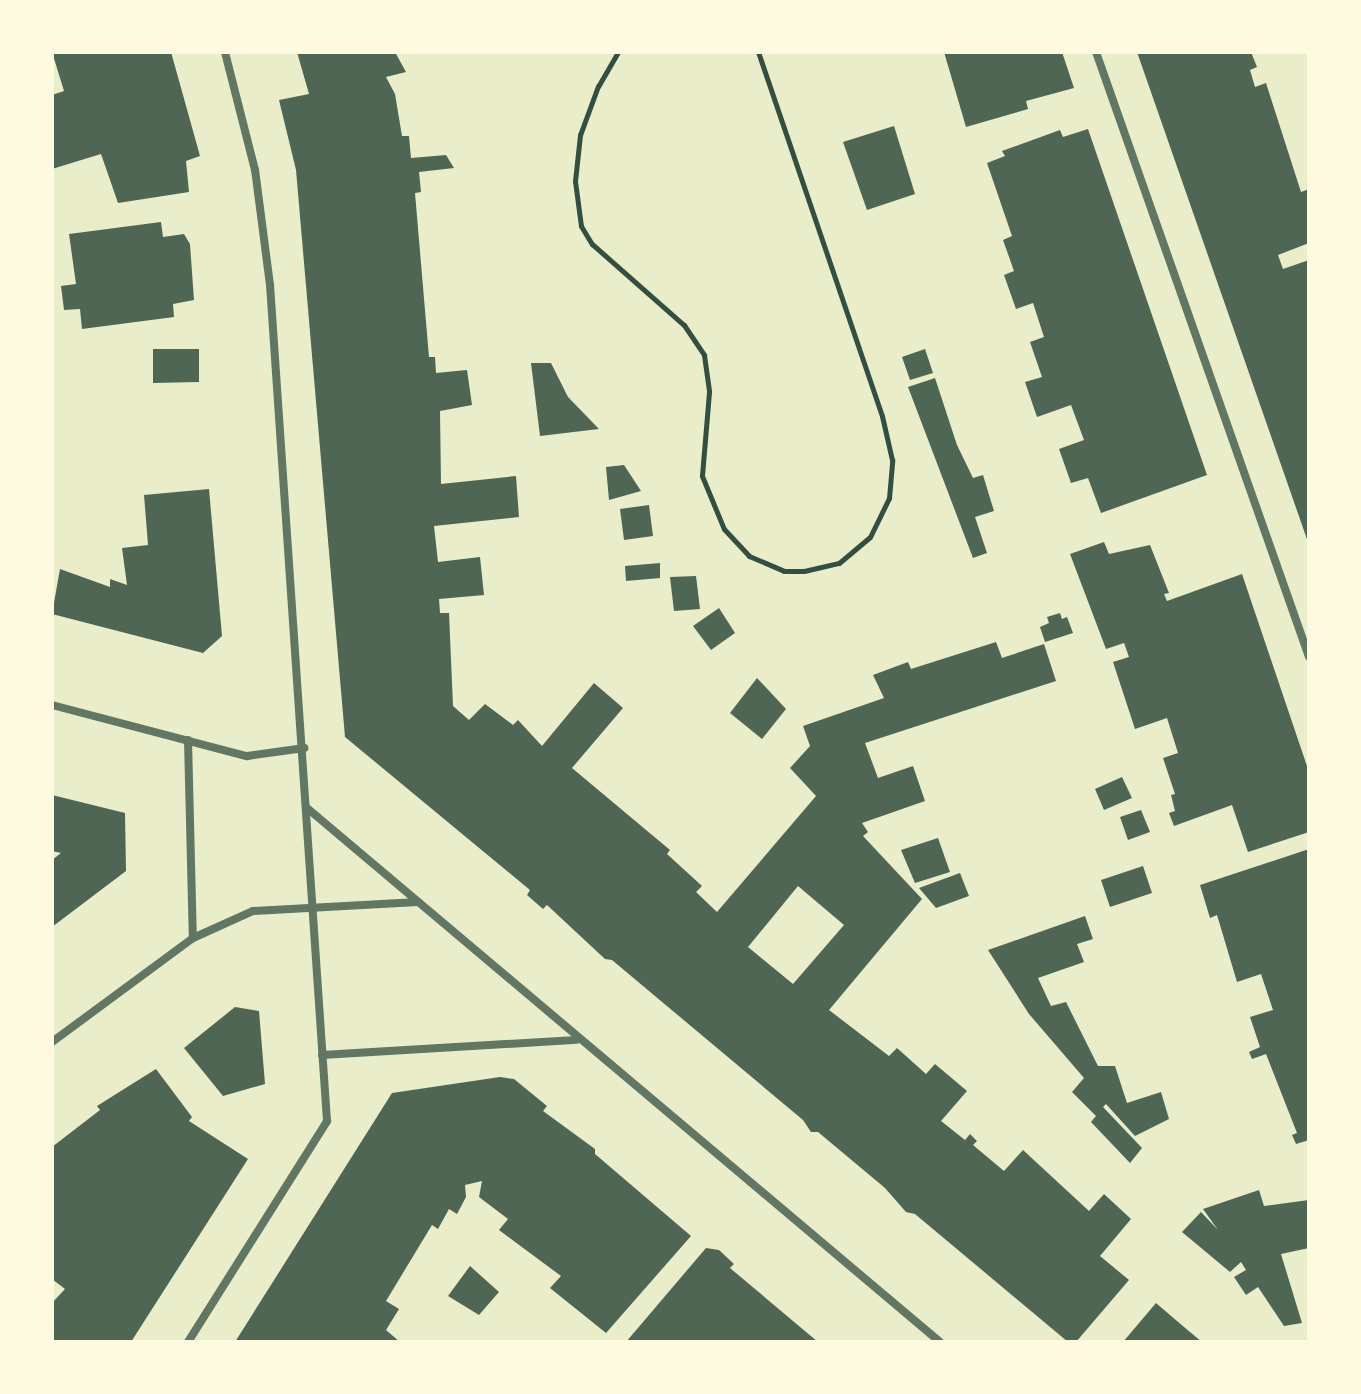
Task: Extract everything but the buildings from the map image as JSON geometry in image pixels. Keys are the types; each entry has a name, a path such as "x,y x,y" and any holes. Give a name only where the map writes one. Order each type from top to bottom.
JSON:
{"street":[{"path":"188,1342 327,1121 304,748 270,285 255,170 225,52"},
{"path":"1096,52 1309,657"},
{"path":"52,705 247,756 304,748"},
{"path":"188,740 193,938"},
{"path":"307,808 577,1040 940,1342"},
{"path":"52,1042 193,938 253,911 418,902"},
{"path":"322,1055 577,1040"}],"path":[{"path":"618,52 598,86 580,135 575,181 581,226 592,244 678,319 704,355 709,392 702,476 724,529 758,561 804,571 839,563 870,537 889,498 892,460 882,416 758,52"}]}
